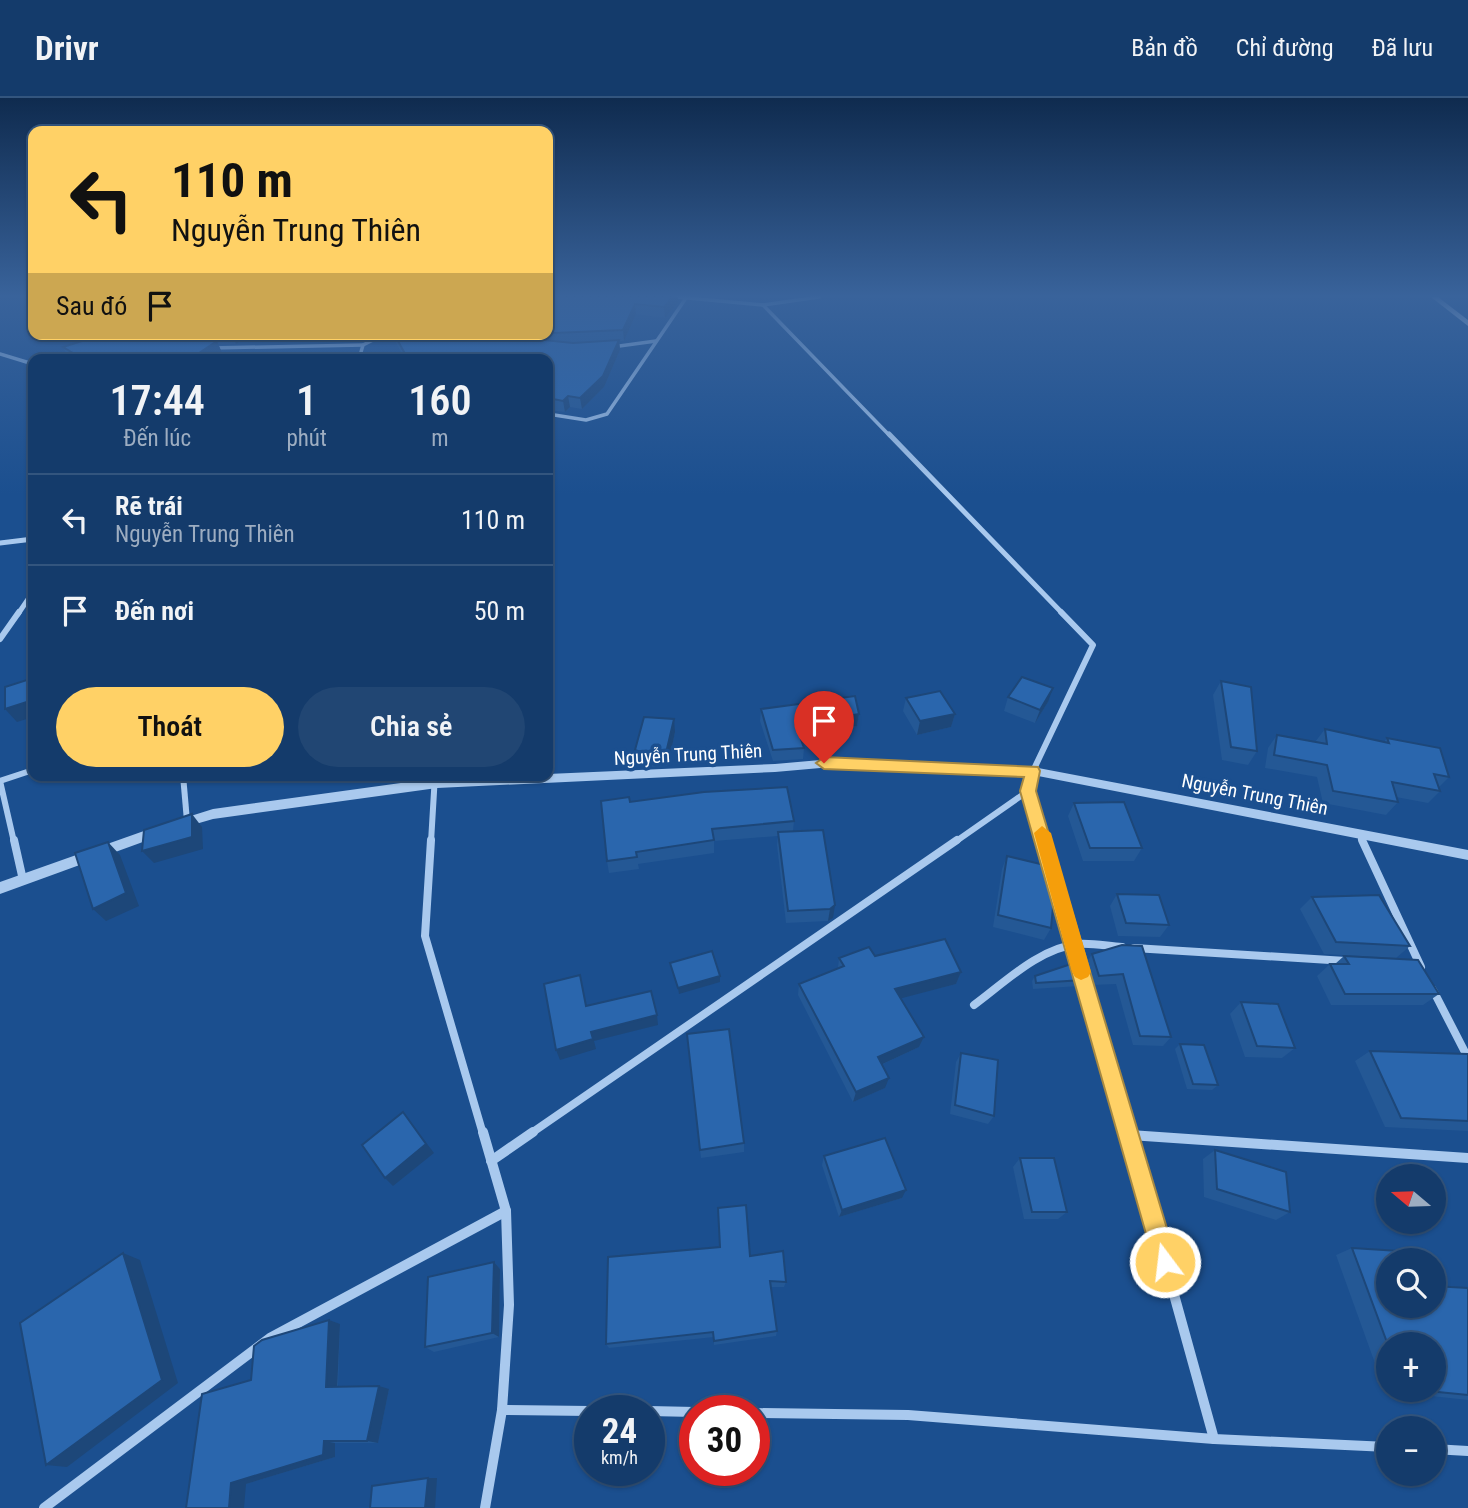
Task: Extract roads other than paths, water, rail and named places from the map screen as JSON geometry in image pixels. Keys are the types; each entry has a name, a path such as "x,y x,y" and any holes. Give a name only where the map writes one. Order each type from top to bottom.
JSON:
{"street":[{"path":"553,415 586,420 607,414 641,363"},
{"path":"819,363 1093,645 1033,771 1028,791 1130,1135 1214,1439"},
{"path":"0,543 28,540"},
{"path":"0,639 28,599"},
{"name":"Nguyễn Trung Thiên","path":"553,776 734,771 843,762 1033,771 1468,855"},
{"path":"23,880 0,781 28,772"},
{"path":"184,781 187,821"},
{"name":"Nguyễn Trung Thiên","path":"0,888 213,814 423,781"},
{"path":"436,781 425,936 506,1211 509,1305 502,1410 485,1508"},
{"path":"491,1161 1028,791"},
{"path":"1359,834 1420,966 1468,1058"},
{"path":"974,1005 1030,965 1073,945 1353,961"},
{"path":"1406,965 1420,966"},
{"path":"1130,1135 1468,1158"},
{"path":"44,1508 270,1338 506,1211"},
{"path":"502,1410 574,1411"},
{"path":"770,1413 908,1415 1214,1439 1376,1446"},
{"path":"1446,1450 1468,1451"}]}
